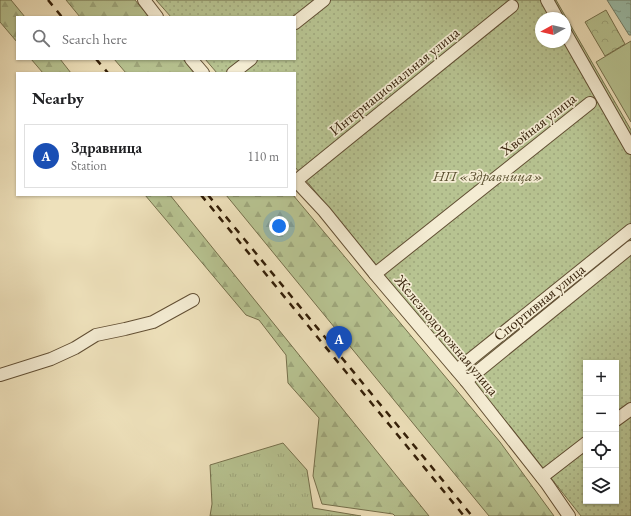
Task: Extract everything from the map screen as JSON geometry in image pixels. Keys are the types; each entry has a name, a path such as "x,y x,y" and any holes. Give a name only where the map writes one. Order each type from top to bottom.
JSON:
{"street":[{"path":"144,0 156,16"},
{"path":"296,22 324,0"},
{"path":"547,0 554,12"},
{"name":"Интернациональная улица","path":"296,180 512,6"},
{"path":"571,43 631,148"},
{"path":"192,60 202,72"},
{"path":"234,72 250,60"},
{"name":"Хвойная улица","path":"375,274 590,103"},
{"name":"Железнодорожная улица","path":"296,180 324,211 375,274 466,381 542,477 569,516"},
{"path":"457,370 631,230"},
{"name":"Спортивная улица","path":"466,381 631,247"},
{"path":"0,375 51,359 96,335 153,322 193,300"},
{"path":"619,418 631,409"},
{"path":"542,477 583,445"}],"green space":[{"path":"0,0 11,0 24,16 16,16 16,41 0,22"},
{"path":"66,0 135,0 148,16 79,16"},
{"name":"НП «Здравница»","path":"156,0 556,0 563,12 535,12 535,48 571,48 571,26 631,130 631,516 581,516 513,430 296,168 296,72 216,72 206,60 296,60 296,16 170,16"},
{"path":"606,10 625,44 605,56 585,22"},
{"path":"631,41 631,122 596,62"},
{"path":"32,60 61,60 70,72 42,72"},
{"path":"115,60 184,60 193,72 125,72"},
{"path":"146,196 171,196 429,516 395,516 393,514 322,504 313,476 319,418 288,383 286,355 259,320 246,315"},
{"path":"227,196 294,196 500,442 554,516 489,516"},
{"path":"283,443 307,470 313,508 361,516 210,516 212,504 210,465"}],"water":[{"path":"607,0 631,0 631,35 629,35"}],"railway":[{"path":"48,0 61,16"},
{"path":"97,60 107,72"},
{"path":"202,196 464,516"},
{"path":"209,196 472,516"}],"place":[{"name":"Здравница","path":"339,359"}]}
